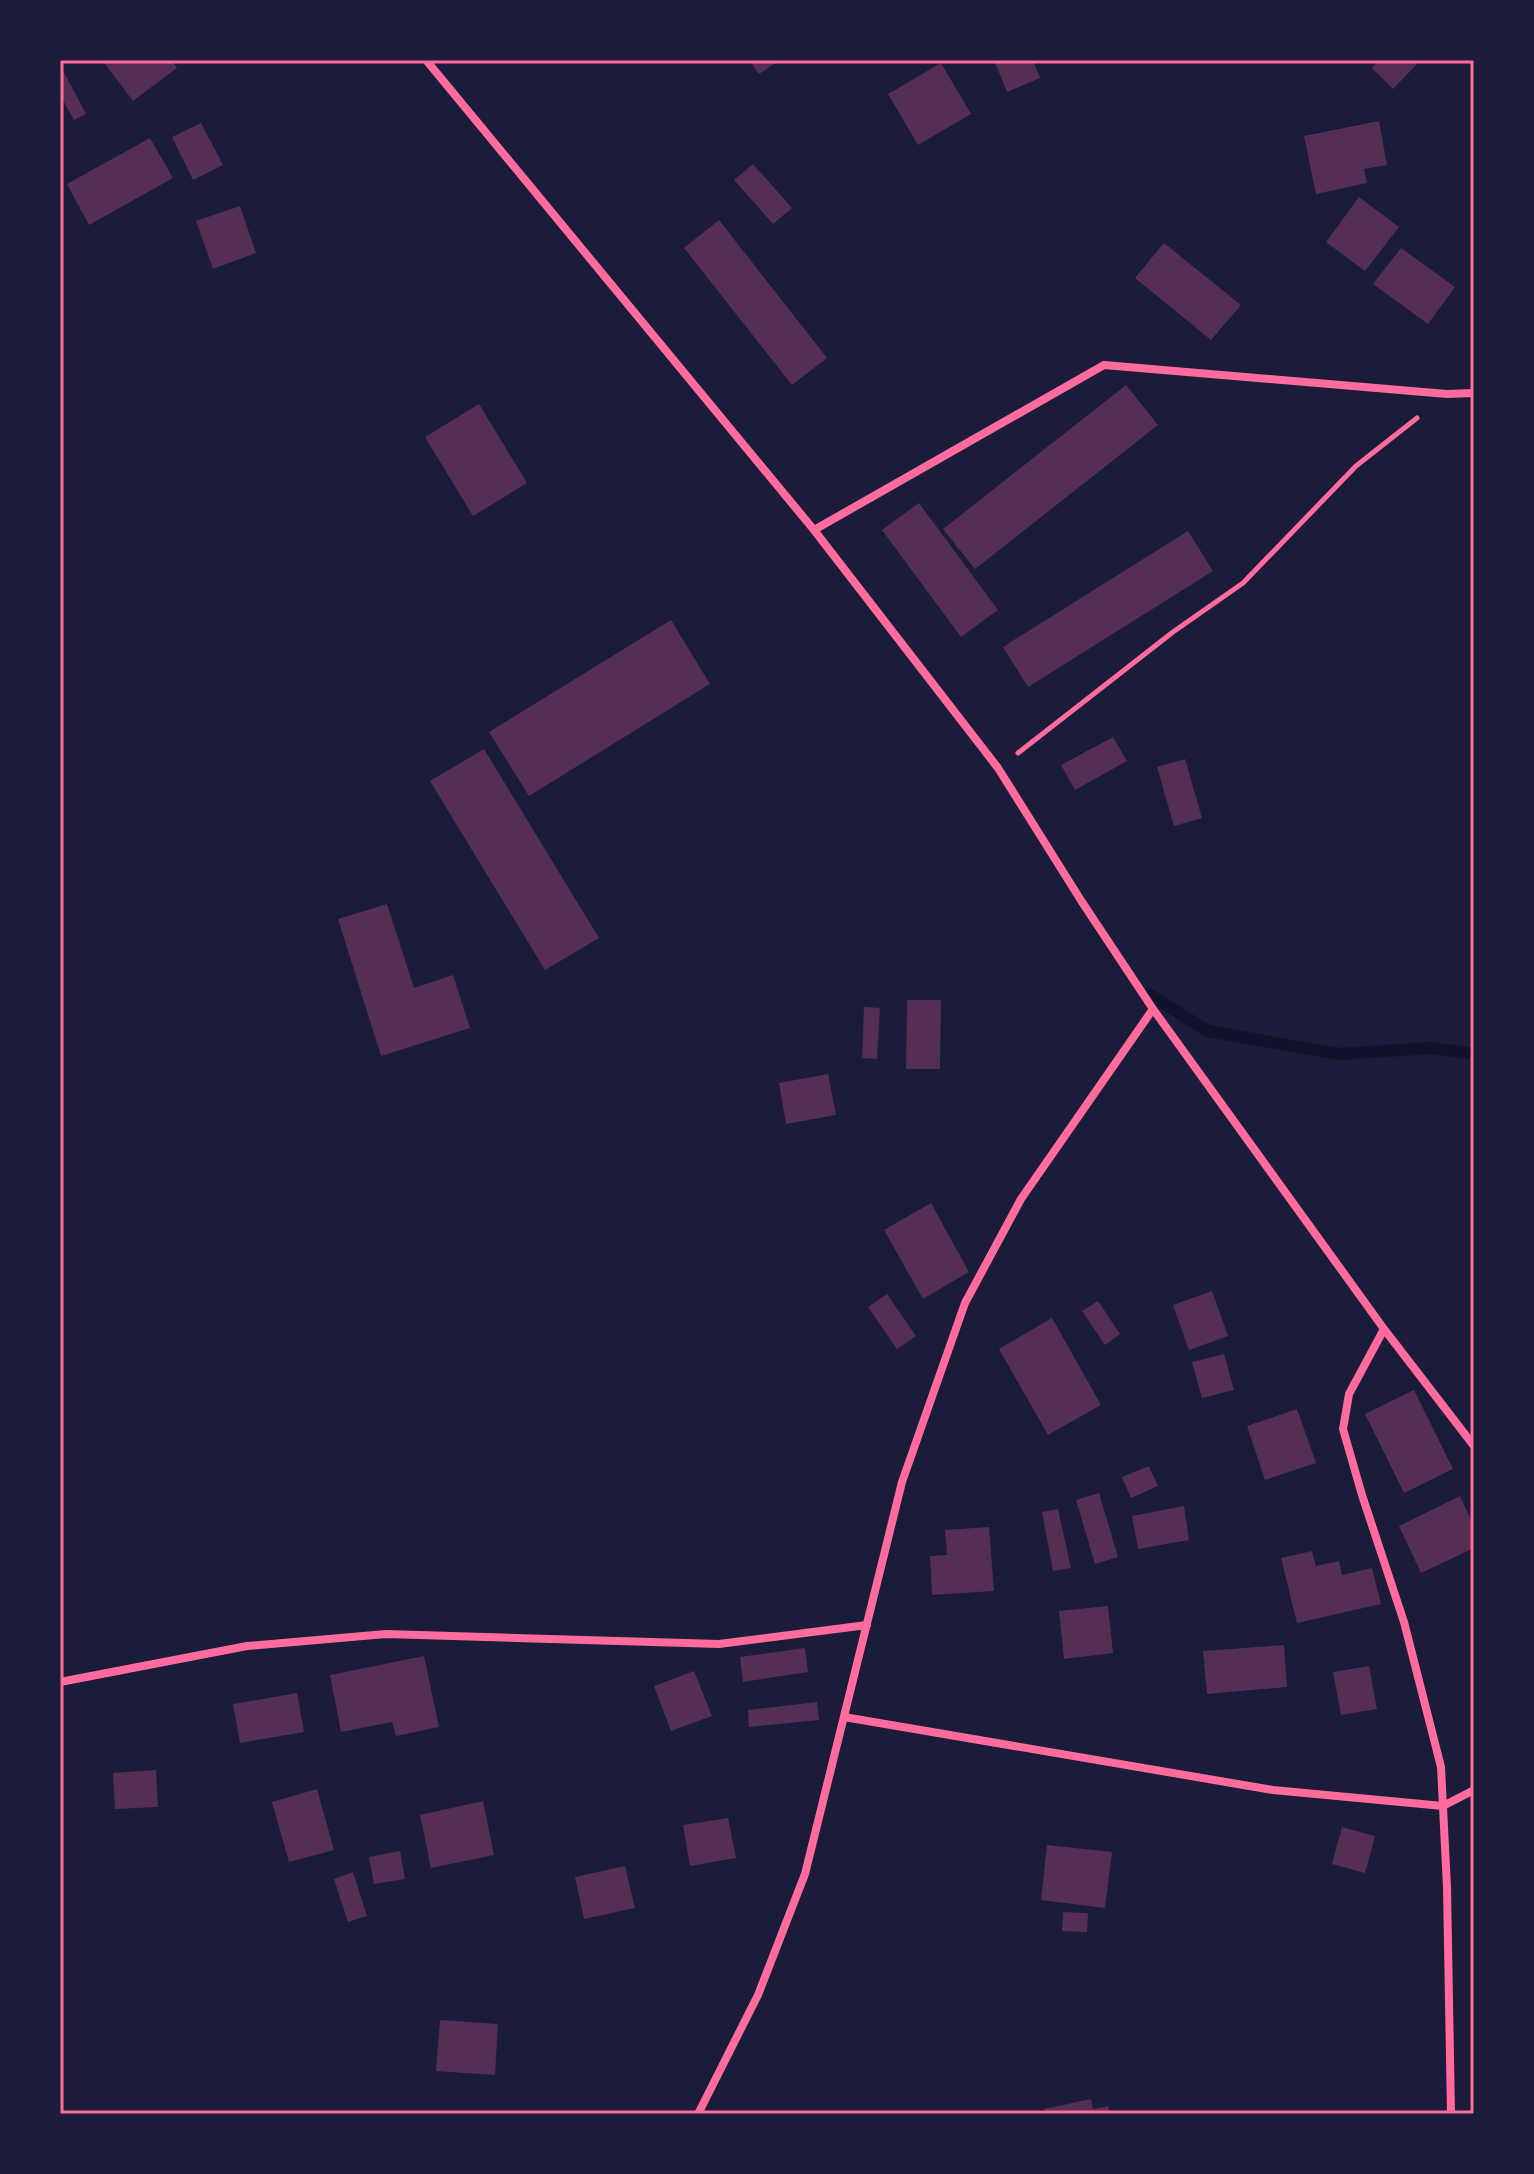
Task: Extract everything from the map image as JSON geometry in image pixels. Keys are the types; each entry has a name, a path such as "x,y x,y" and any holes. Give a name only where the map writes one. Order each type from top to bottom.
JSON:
{"street":[{"path":"426,60 814,530 998,768 1153,1009 1384,1329 1474,1446"},
{"path":"814,530 1104,365 1447,394 1474,393"},
{"path":"698,2114 758,1995 805,1874 902,1482 965,1303 1021,1199 1153,1009"},
{"path":"1384,1329 1349,1394 1343,1429 1404,1622 1441,1767 1448,1902 1451,2114"},
{"path":"60,1682 247,1646 386,1634 719,1644 867,1625"},
{"path":"844,1717 1273,1790 1443,1806 1474,1790"}],"path":[{"path":"998,768 1173,632 1243,583 1356,466 1447,394"}],"building":[{"path":"102,60 171,60 177,68 133,101"},
{"path":"749,60 780,60 759,74"},
{"path":"994,60 1033,60 1040,78 1007,92"},
{"path":"1379,60 1413,60 1417,64 1393,89 1372,68"},
{"path":"941,63 971,114 918,145 888,94"},
{"path":"60,65 86,114 74,120 60,95"},
{"path":"1379,121 1387,165 1364,169 1367,183 1316,194 1304,136"},
{"path":"201,123 223,165 193,180 172,137"},
{"path":"150,138 173,178 89,225 67,184"},
{"path":"753,164 792,208 773,224 734,180"},
{"path":"1359,197 1399,227 1365,271 1326,242"},
{"path":"240,206 256,253 213,269 196,221"},
{"path":"719,220 827,358 792,385 684,248"},
{"path":"1164,243 1241,305 1211,340 1135,278"},
{"path":"1401,248 1455,287 1428,324 1373,284"},
{"path":"1126,385 1158,425 975,569 943,529"},
{"path":"479,404 527,483 473,516 425,437"},
{"path":"919,503 998,610 961,637 882,530"},
{"path":"1188,531 1213,571 1028,687 1003,647"},
{"path":"671,620 710,684 529,796 489,732"},
{"path":"1113,737 1127,761 1075,790 1061,765"},
{"path":"484,749 599,938 545,970 430,781"},
{"path":"1185,759 1202,818 1174,826 1157,767"},
{"path":"387,904 414,988 453,975 470,1028 381,1056 338,919"},
{"path":"907,1000 941,1000 940,1069 906,1069"},
{"path":"864,1007 880,1008 877,1059 862,1058"},
{"path":"828,1074 836,1115 786,1124 779,1083"},
{"path":"931,1203 969,1272 923,1299 884,1230"},
{"path":"1212,1291 1228,1336 1189,1350 1173,1305"},
{"path":"887,1294 916,1336 897,1349 868,1307"},
{"path":"1098,1301 1120,1334 1105,1345 1082,1311"},
{"path":"1052,1318 1101,1405 1048,1435 999,1349"},
{"path":"1224,1354 1234,1390 1202,1398 1192,1362"},
{"path":"1414,1390 1453,1469 1404,1493 1365,1414"},
{"path":"1297,1409 1316,1463 1265,1480 1247,1426"},
{"path":"1149,1466 1158,1486 1131,1498 1122,1477"},
{"path":"1099,1493 1118,1557 1095,1564 1076,1500"},
{"path":"1460,1496 1474,1526 1474,1548 1421,1573 1399,1526"},
{"path":"1184,1506 1189,1540 1138,1549 1132,1516"},
{"path":"1058,1509 1071,1568 1053,1571 1042,1512"},
{"path":"989,1527 994,1591 932,1595 930,1556 947,1555 945,1530"},
{"path":"1312,1551 1316,1566 1339,1561 1342,1575 1372,1568 1381,1604 1297,1623 1281,1558"},
{"path":"1108,1606 1113,1653 1064,1659 1059,1611"},
{"path":"1284,1645 1287,1687 1207,1694 1203,1651"},
{"path":"805,1648 808,1672 743,1682 740,1657"},
{"path":"424,1656 439,1727 396,1736 392,1722 341,1732 330,1675"},
{"path":"1369,1666 1377,1709 1341,1715 1333,1672"},
{"path":"694,1671 712,1716 671,1731 654,1686"},
{"path":"297,1693 304,1732 240,1743 233,1704"},
{"path":"817,1702 819,1720 749,1727 748,1710"},
{"path":"156,1770 158,1807 115,1809 113,1773"},
{"path":"317,1789 334,1850 289,1862 272,1802"},
{"path":"483,1801 494,1855 431,1868 420,1815"},
{"path":"728,1818 736,1858 690,1866 683,1825"},
{"path":"1342,1827 1375,1836 1365,1873 1332,1864"},
{"path":"1047,1845 1112,1852 1105,1908 1041,1900"},
{"path":"400,1851 405,1879 374,1884 369,1857"},
{"path":"625,1866 635,1908 584,1919 575,1877"},
{"path":"353,1872 367,1916 348,1922 334,1879"},
{"path":"1063,1912 1088,1913 1087,1932 1062,1931"},
{"path":"440,2020 498,2024 495,2075 436,2071"},
{"path":"1091,2099 1093,2109 1108,2106 1110,2114 1045,2114 1044,2109"}],"waterway":[{"path":"1150,995 1208,1031 1338,1054 1432,1048 1474,1054"}]}
